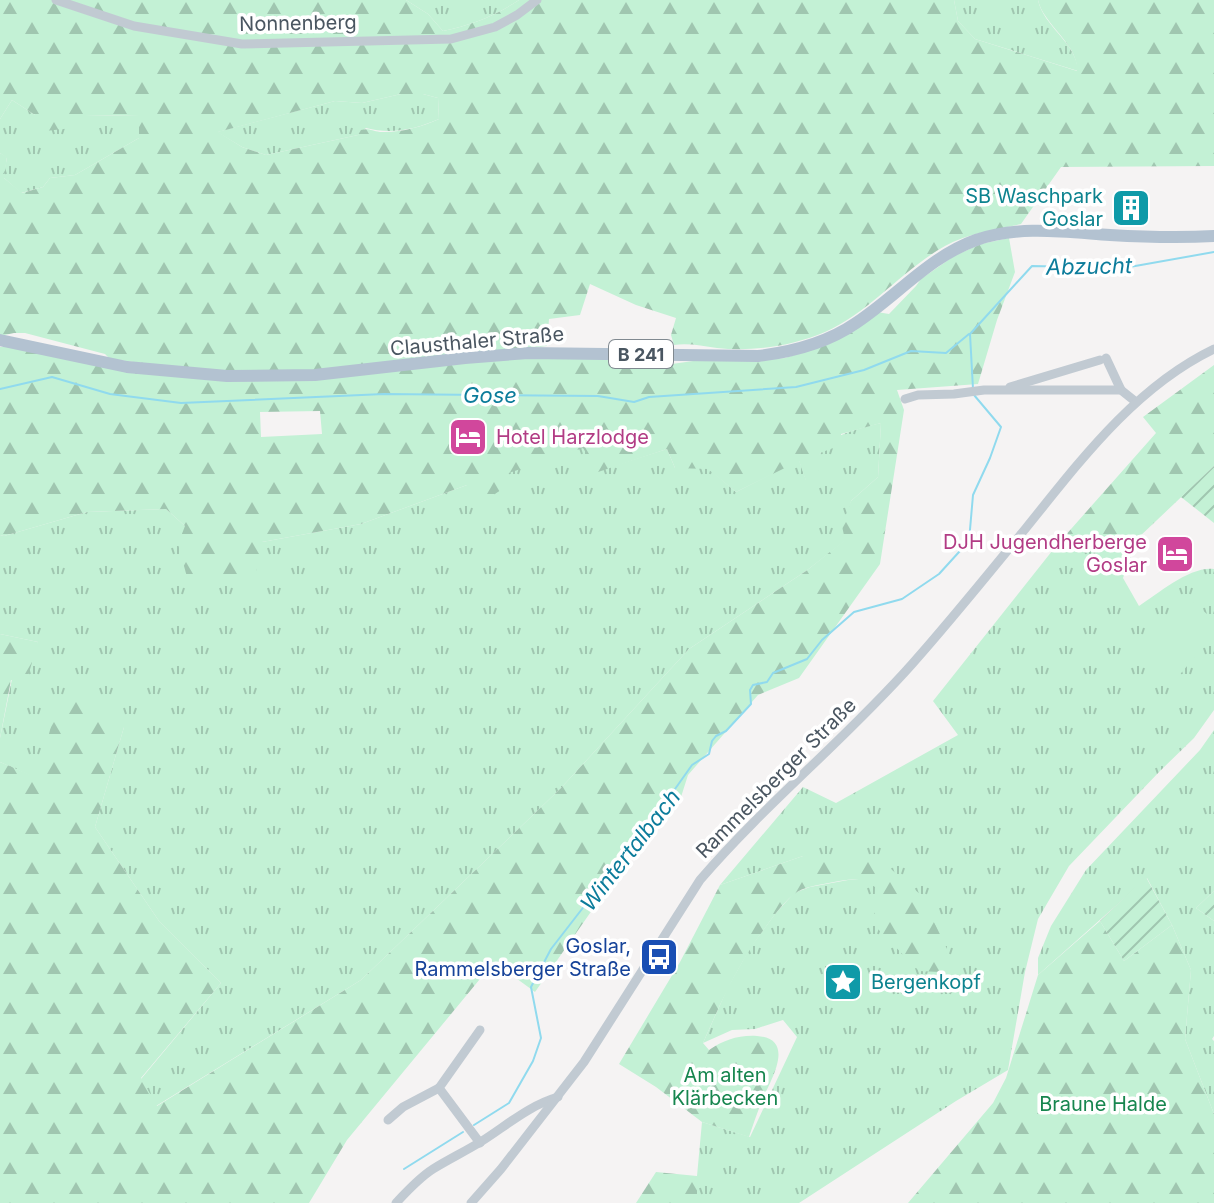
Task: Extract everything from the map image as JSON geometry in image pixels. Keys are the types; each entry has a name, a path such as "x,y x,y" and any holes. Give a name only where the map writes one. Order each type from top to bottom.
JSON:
{"main road":[{"name":"Clausthaler Straße","path":"0,340 127,367 227,376 315,375 528,353 758,356 784,353 828,339 857,323 937,260 990,236 1043,231 1153,237 1214,236"}],"street":[{"name":"Nonnenberg","path":"56,0 134,26 242,44 451,39 495,27 537,0"},
{"name":"Rammelsberger Straße","path":"471,1203 584,1062 700,880 720,856 914,663 1121,415 1198,357 1214,349"},
{"path":"999,390 1103,359 1121,390 1136,402"},
{"path":"905,399 918,395 984,390 1121,390"},
{"path":"388,1120 403,1107 439,1088 480,1030"},
{"path":"439,1088 480,1143"},
{"path":"396,1203 431,1170 480,1143 526,1112 558,1097"}],"green space":[{"path":"0,0 406,0 428,14 443,31 482,19 519,0 954,0 958,21 975,39 1077,71 1072,52 1046,18 1038,0 1214,0 1214,166 1061,167 1021,224 973,235 945,246 841,324 799,341 772,347 731,349 674,345 671,335 676,318 636,305 590,284 580,315 549,319 547,346 352,368 264,373 190,369 110,359 105,354 25,333 0,336 0,153 7,157 4,178 22,193 43,187 50,178 75,175 139,138 139,115 85,116 82,127 45,131 36,126 35,115 12,100 0,119","holes":["401,94 438,98 439,119 403,130 380,132 364,129 358,135 266,155 242,147 218,132 335,101 362,103"]},
{"path":"406,0 519,0 482,19 443,31 428,14"},
{"path":"954,0 1038,0 1046,18 1072,52 1078,71 975,39 958,21"},
{"path":"401,94 438,98 439,119 403,130 366,128 358,135 266,155 242,147 217,132 335,101 362,103"},
{"path":"12,100 35,115 139,115 139,138 75,175 50,178 43,187 21,193 3,177 7,158 0,153 0,119"},
{"path":"1009,238 1015,272 978,384 897,390 904,410 880,564 799,678 758,695 688,775 681,797 627,860 535,992 494,962 347,1140 309,1203 0,1203 0,762 38,778 58,698 97,705 124,727 95,827 159,921 221,983 141,1078 157,1106 361,980 561,788 689,649 806,571 845,540 842,526 851,501 878,477 881,423 841,434 841,445 820,453 819,470 806,481 799,461 736,492 708,469 675,468 667,449 598,472 583,448 506,474 501,490 484,501 467,485 361,524 262,542 255,579 187,577 178,544 185,526 166,509 87,512 0,535 0,347 227,381 316,380 498,359 615,357 633,362 672,364 785,358 829,344 877,312 889,314 921,279 954,256 981,244","holes":["320,411 322,434 261,437 260,412"]},
{"path":"1214,365 1214,466 1137,539 1056,546 1156,433 1143,417"},
{"path":"881,423 878,477 851,501 846,540 806,571 689,649 561,788 361,980 156,1106 141,1079 221,983 159,921 95,827 124,727 38,779 0,762 0,738 12,679 38,642 0,634 0,535 87,512 166,509 185,526 262,542 361,524 584,447 598,471 667,449 675,468 708,468 736,492 799,460 806,480 820,454 834,439"},
{"path":"1214,466 1214,523 1181,497"},
{"name":"Bergenkopf","path":"1137,539 1123,578 1139,606 1185,576 1214,569 1214,710 1194,738 1069,866 1038,919 1025,972 1008,1070 799,1203 697,1203 702,1122 750,1137 797,1037 783,1020 755,1029 732,1030 703,1043 728,987 750,948 794,893 810,887 863,879 875,886 921,895 803,856 720,885 803,787 836,803 958,735 933,701 1056,546"},
{"path":"1187,597 1214,620 1214,635 1169,687 1135,657"},
{"path":"0,634 38,642 26,683 11,680 0,738"},
{"path":"1214,730 1214,891 1196,908 1214,921 1214,1114 1185,1039 1191,970 1147,878 1038,975 1038,958 1051,926 1086,870 1200,750"},
{"name":"Am alten Klärbecken","path":"803,856 877,857 921,895 948,951 940,972 919,971 874,925 875,887 859,880 812,886 797,892 781,906 746,955 703,1043 709,1050 732,1039 757,1036 769,1039 776,1045 778,1062 749,1137 702,1122 619,1064 680,962 720,885"},
{"path":"1146,877 1172,925 1124,961 1100,921"},
{"path":"1214,891 1214,921 1196,908"},
{"name":"Braune Halde","path":"1100,921 1124,961 1172,925 1191,970 1185,1039 1214,1114 1214,1203 908,1203 993,1103 1006,1078 1038,975"},
{"path":"656,1172 697,1176 697,1203 636,1203"}],"waterway":[{"name":"Abzucht","path":"973,389 970,334 1032,266 1124,268 1214,252"},
{"name":"Gose","path":"0,389 52,377 110,394 181,403 384,394 598,396 634,402 649,397 796,387 864,370 911,351 946,353 969,334"},
{"name":"Wintertalbach","path":"474,1125 509,1103 533,1061 541,1038 531,987 551,949 674,797 675,789 692,765 709,754 716,736 726,731 751,704 750,690 753,685 767,682 773,673 807,659 822,640 854,612 902,599 939,574 969,541 973,495 1001,427 974,395"},
{"name":"Wintertalbach","path":"404,1169 463,1132"}],"place":[{"name":"SB Waschpark Goslar","path":"1131,208"},
{"name":"Hotel Harzlodge","path":"468,437"},
{"name":"DJH Jugendherberge Goslar","path":"1175,554"},
{"name":"Goslar, Rammelsberger Straße","path":"659,957"},
{"name":"Bergenkopf","path":"843,982"}]}
